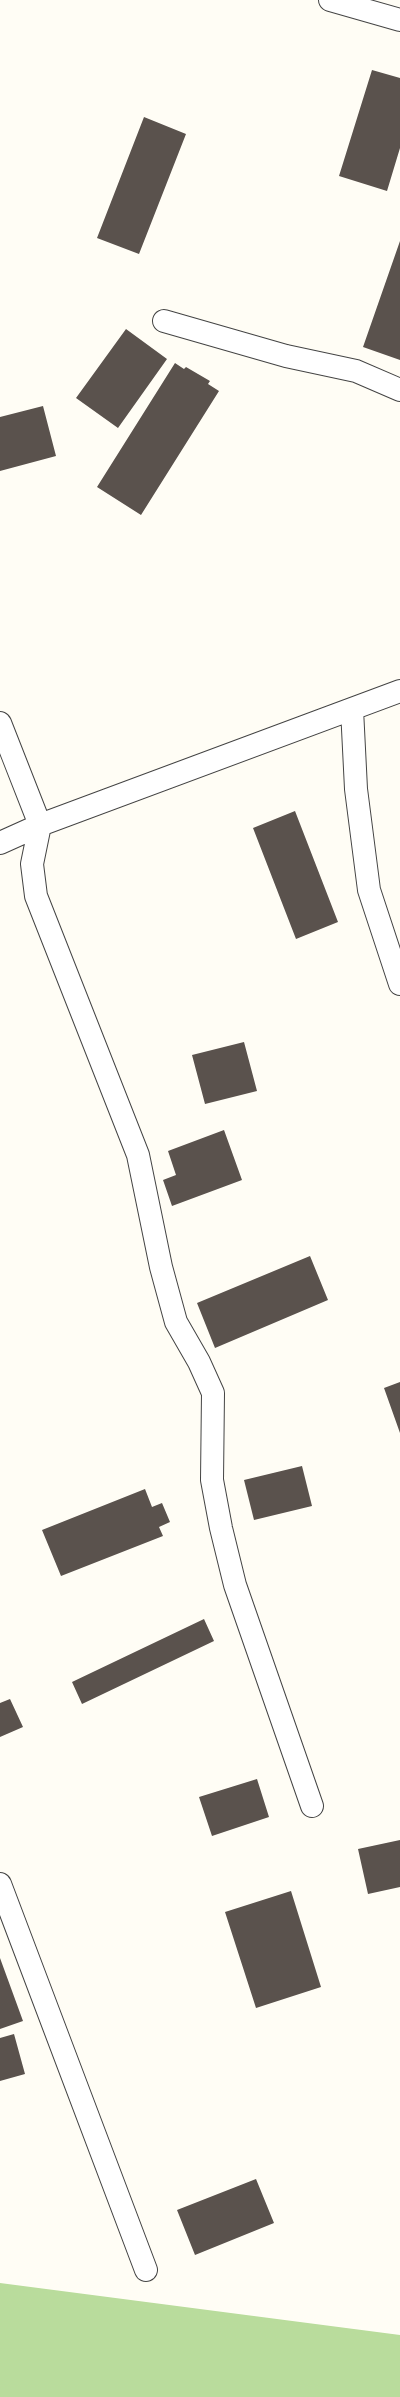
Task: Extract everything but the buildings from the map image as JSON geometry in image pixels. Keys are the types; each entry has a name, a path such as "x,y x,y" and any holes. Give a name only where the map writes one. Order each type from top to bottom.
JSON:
{"street":[{"path":"330,0 400,20"},
{"path":"164,320 286,356 356,370 400,390"},
{"path":"0,843 40,825 400,691"},
{"path":"352,709 356,789 369,890 400,984"},
{"path":"0,723 40,825 32,864 36,896 138,1155 160,1267 176,1322 199,1362 213,1393 212,1480 221,1528 235,1585 312,1806"},
{"path":"0,1884 146,2270"}],"green space":[{"path":"0,2283 400,2335 400,2397 0,2397"}]}
